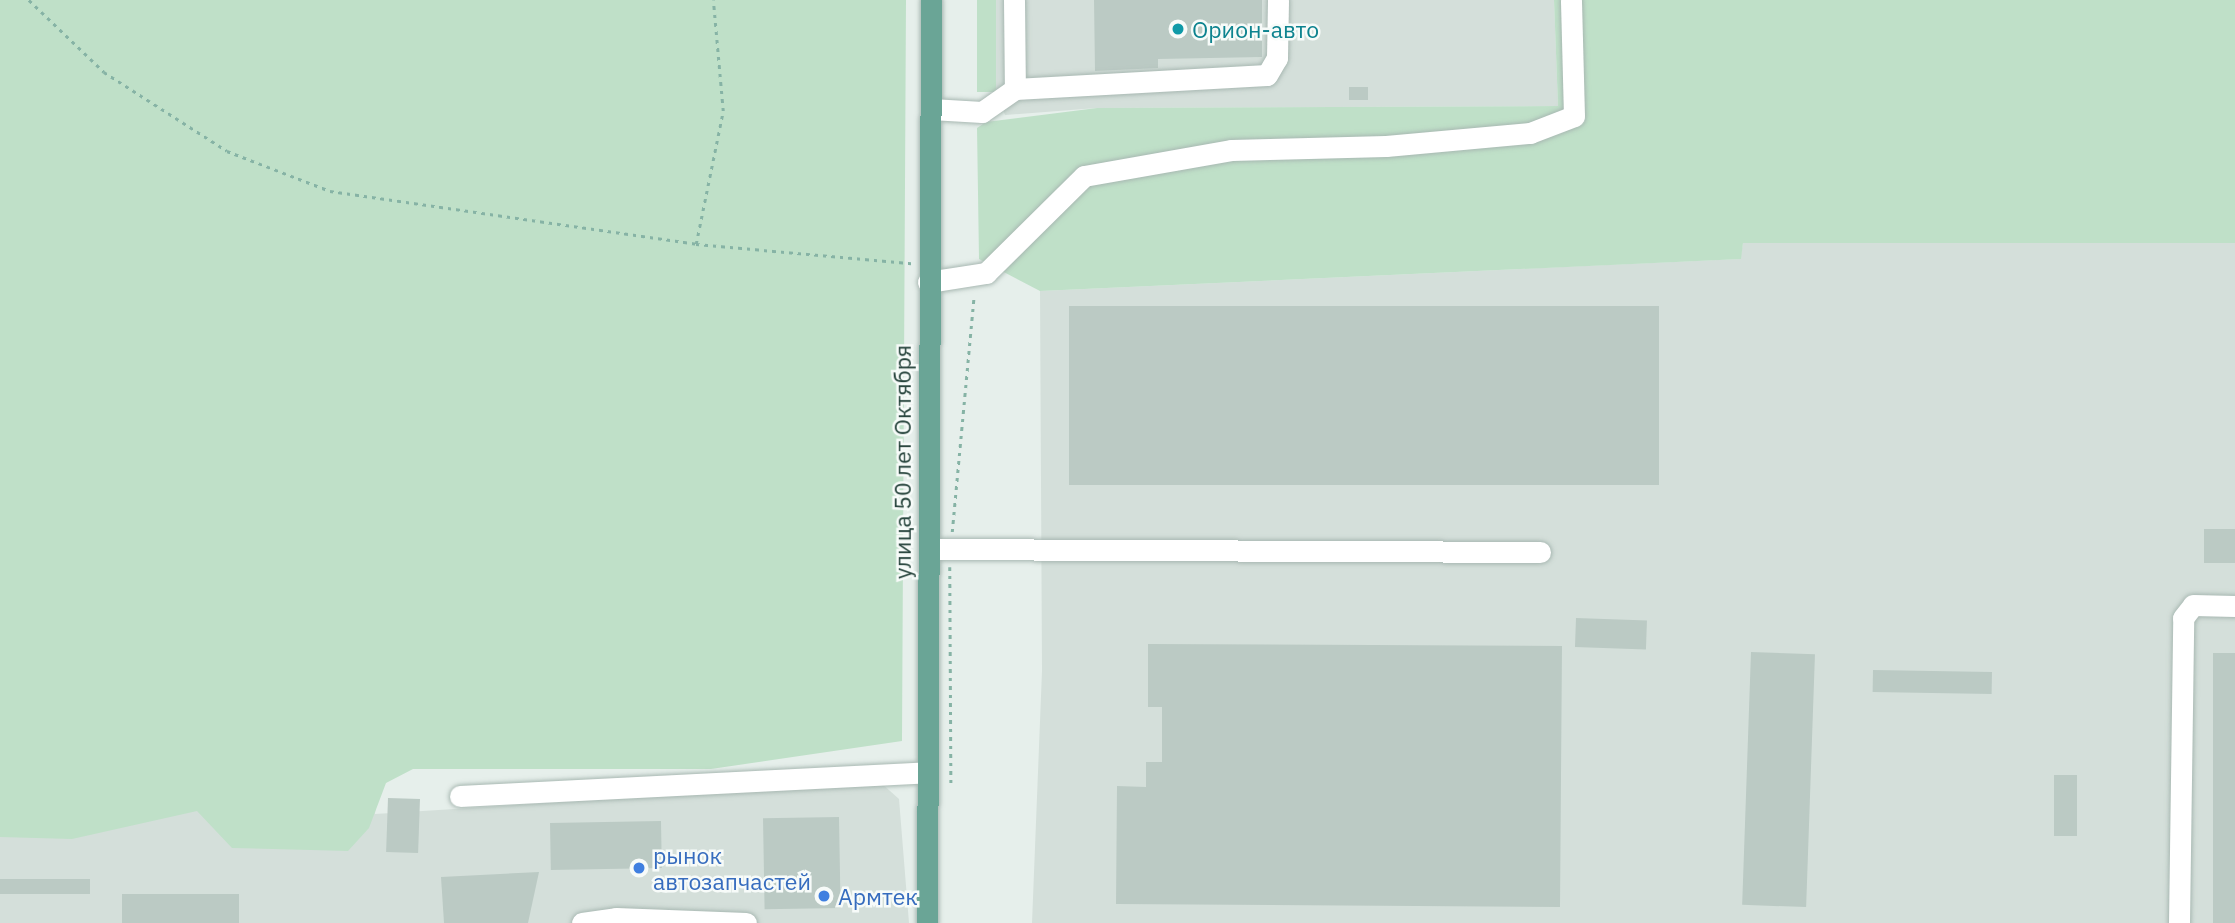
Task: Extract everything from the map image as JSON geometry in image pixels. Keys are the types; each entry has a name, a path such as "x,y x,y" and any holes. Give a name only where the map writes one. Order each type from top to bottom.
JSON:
{"main road":[{"name":"улица 50 лет Октября","path":"927,923 931,0"}],"lane":[{"path":"1014,0 1015,89"},
{"path":"931,109 975,110 1015,89 1267,75 1278,58 1278,0"},
{"path":"928,273 986,273 1084,176 1231,150 1385,146 1530,133 1574,116 1570,0"},
{"path":"929,550 1540,552"},
{"path":"2179,923 2183,618 2193,605 2235,606"},
{"path":"460,796 928,772"},
{"path":"582,923 616,918 746,923"}],"path":[{"path":"696,244 723,111 713,0"},
{"path":"29,1 104,72 227,151 330,191 696,244 928,273"}],"shaded area":[{"path":"996,0 1554,0 1558,106 1097,108 1005,115 996,91"},
{"path":"1743,243 2235,243 2235,923 1032,923 1042,671 1040,291 1740,259"},
{"path":"0,676 381,756 375,814 880,782 899,799 909,923 0,923"}],"green space":[{"path":"0,0 906,0 902,741 711,769 413,769 386,783 369,828 348,851 232,848 197,811 72,839 0,837"},
{"path":"977,0 996,0 996,92 977,92"},
{"path":"1554,0 2235,0 2235,243 1743,243 1741,259 1040,291 979,259 977,128 986,122 1097,108 1558,106"}],"building":[{"name":"Орион-авто","path":"1094,0 1262,0 1262,57 1158,59 1158,68 1095,71"},
{"path":"1349,87 1368,87 1368,100 1349,100"},
{"path":"1069,306 1659,306 1659,485 1069,485"},
{"path":"2204,529 2235,529 2235,563 2204,563"},
{"path":"1576,618 1647,620 1646,649 1575,647"},
{"path":"1148,644 1562,646 1560,907 1116,904 1117,786 1146,787 1146,762 1162,762 1162,707 1148,707"},
{"path":"1751,652 1815,654 1806,907 1742,905"},
{"path":"2213,653 2235,653 2235,923 2213,923"},
{"path":"1873,670 1992,672 1992,694 1873,692"},
{"path":"2054,775 2077,775 2077,836 2054,836"},
{"path":"388,798 420,799 418,853 386,852"},
{"path":"839,817 841,908 765,909 763,818"},
{"path":"661,821 662,868 551,870 550,823"},
{"path":"539,872 528,923 444,923 441,877"},
{"path":"0,879 90,879 90,894 0,894"},
{"path":"122,894 239,894 239,923 122,923"}],"place":[{"name":"Орион-авто","path":"1178,29"},
{"name":"рынок автозапчастей","path":"639,868"},
{"name":"Армтек","path":"824,896"}]}
